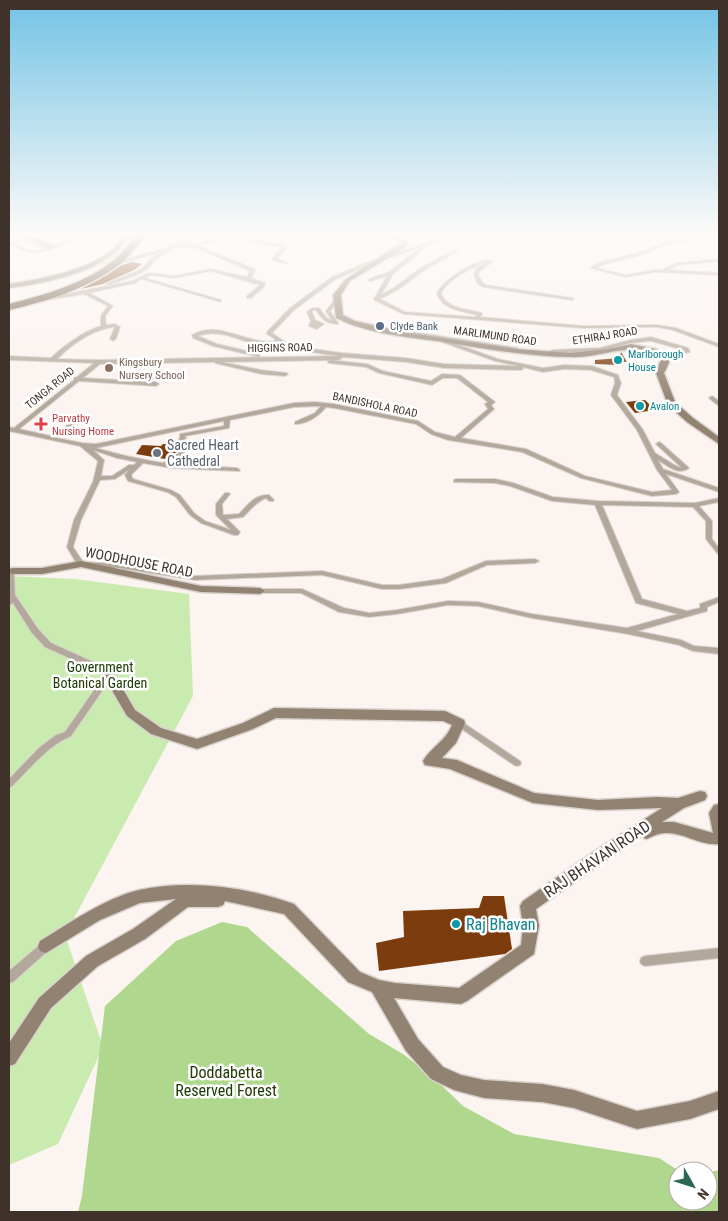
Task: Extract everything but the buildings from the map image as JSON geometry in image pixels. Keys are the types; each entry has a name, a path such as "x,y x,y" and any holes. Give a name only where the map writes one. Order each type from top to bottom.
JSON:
{"highway":[{"path":"15,307 58,290"}],"street":[{"path":"15,307 89,290"},
{"path":"66,296 97,290"},
{"path":"182,290 219,301"},
{"path":"249,298 258,290"},
{"name":"HIGGINS ROAD","path":"318,290 292,309 269,333 290,347 342,355"},
{"path":"313,321 310,312 312,309 317,310 326,321 336,323 328,311 338,299 341,290"},
{"path":"376,299 381,290"},
{"path":"376,299 393,290"},
{"path":"439,290 439,298 442,301 461,310 480,314 478,318"},
{"path":"512,290 572,299"},
{"path":"86,293 112,306 103,316 104,328"},
{"name":"MARLIMUND ROAD","path":"338,299 339,316 353,323 432,338 543,354 571,355 631,346 653,351 665,358 665,363 660,373 671,403 690,420 719,441"},
{"path":"376,299 404,313 582,327 657,326 674,329 719,346"},
{"path":"53,359 69,344 112,325 118,326 113,339"},
{"path":"272,358 215,345 195,337 195,335 210,330 261,343 272,344 277,339"},
{"name":"ETHIRAJ ROAD","path":"404,333 451,338 518,350 570,352 600,350 651,339 686,349 687,352"},
{"name":"BANDISHOLA ROAD","path":"12,429 82,445 96,446 294,405 325,405 418,423 433,433 457,439 524,450 583,477 652,494 676,492 660,470 640,430 614,395 618,383 616,376 592,368 543,370 497,360 432,338"},
{"path":"342,355 406,360 444,366 543,370"},
{"name":"HIGGINS ROAD","path":"9,358 99,362 339,358 342,355"},
{"path":"298,358 367,366 380,372 432,383 442,376 458,376 492,402 488,404 491,409 457,439"},
{"path":"205,359 261,372 284,374"},
{"name":"TONGA ROAD","path":"12,429 99,362"},
{"path":"76,379 156,384"},
{"path":"712,398 719,404"},
{"path":"297,423 317,414 325,405"},
{"path":"52,438 80,420 66,416"},
{"path":"165,464 182,454 178,444 183,438 182,435 227,427 227,419"},
{"path":"652,454 674,467 682,470 686,468 659,444"},
{"path":"82,445 119,457 165,464 237,470"},
{"path":"82,445 101,460 97,478 78,518 70,547 81,564 119,566 195,578 322,573 382,587 399,587 442,581 486,563 535,561"},
{"path":"97,478 119,476 139,460"},
{"path":"139,460 128,475 130,480 169,491 178,496 192,514 203,522 236,534 237,531 221,517 219,504 227,494"},
{"path":"660,470 719,490"},
{"path":"456,481 495,481 511,484 552,499 598,503 695,505 719,500"},
{"path":"221,517 241,516 261,497 267,496 271,500"},
{"path":"598,503 639,601 688,614"},
{"path":"695,505 709,521 709,539 719,552"},
{"name":"WOODHOUSE ROAD","path":"10,571 42,571 81,564 201,589 260,591"},
{"path":"10,571 10,598 35,631 48,645 88,663 109,675 131,712 156,731 197,744 248,726 274,713 446,716 517,763"},
{"path":"260,591 302,591 342,610 369,615 448,603 478,604 532,616 628,631 693,648 719,651"},
{"path":"628,631 704,609 703,606 719,599"},
{"path":"9,784 38,754 60,737 68,734 109,675"},
{"path":"459,723 456,735 446,748 430,761 452,764 533,798 598,805 657,802 679,804 700,796"},
{"name":"RAJ BHAVAN ROAD","path":"46,946 95,914 139,898 180,892 215,893 289,909 354,977 378,987 395,991 461,996 528,949 531,926 528,906 600,855 679,804"},
{"path":"718,811 719,830"},
{"path":"600,855 617,851 657,827 676,828 710,840 718,840 719,837"},
{"path":"9,1058 46,1003 92,961 139,934 185,901 244,898"},
{"path":"9,978 46,946"},
{"path":"645,961 719,953"},
{"path":"378,987 412,1045 437,1073 460,1084 484,1089 542,1093 574,1099 637,1120 690,1110 719,1100"}],"green space":[{"name":"Government Botanical Garden","path":"9,576 75,579 189,594 193,696 65,935 103,1047 58,1144 9,1165"},
{"name":"Doddabetta Reserved Forest","path":"222,922 247,927 369,1034 403,1054 434,1078 463,1106 514,1134 659,1158 668,1164 668,1211 718,1211 719,1170 719,1212 78,1212 82,1196 105,1006 176,941"}],"place":[{"name":"Clyde Bank","path":"380,326"},
{"name":"Marlborough House","path":"618,360"},
{"name":"Kingsbury Nursery School","path":"109,368"},
{"name":"Avalon","path":"640,406"},
{"name":"Parvathy Nursing Home","path":"41,424"},
{"name":"Sacred Heart Cathedral","path":"157,453"},
{"name":"Raj Bhavan","path":"456,924"}]}
